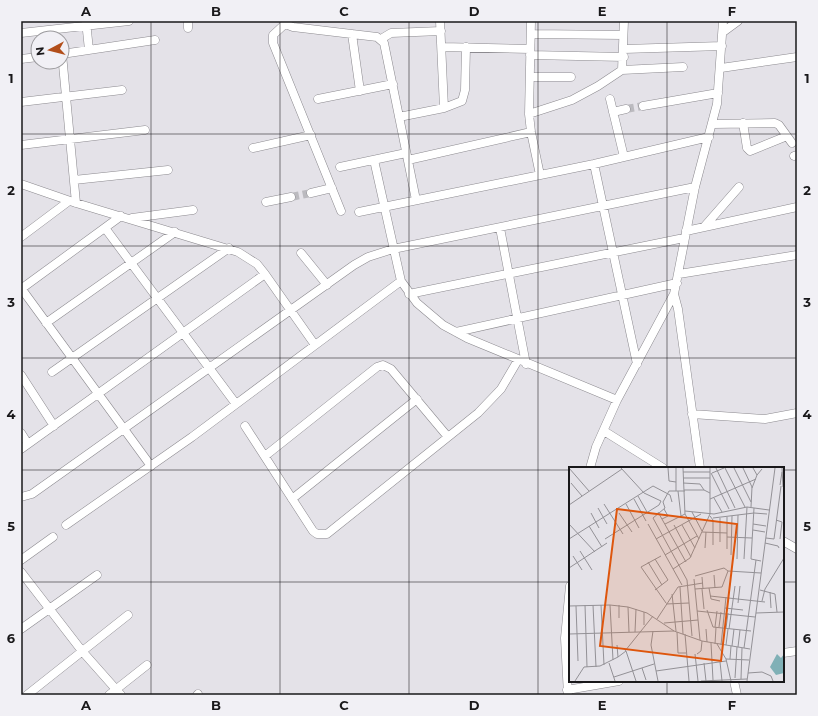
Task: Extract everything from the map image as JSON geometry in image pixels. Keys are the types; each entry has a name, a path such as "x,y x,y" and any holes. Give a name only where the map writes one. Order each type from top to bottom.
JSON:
{"street":[{"path":"21,33 86,23 129,21"},
{"path":"440,21 444,108"},
{"path":"531,21 530,132 540,175"},
{"path":"622,70 624,53 624,21"},
{"path":"590,467 617,400 674,294 695,188 713,124 718,93 723,21"},
{"path":"723,32 738,21"},
{"path":"341,211 273,43 273,35 285,22 294,28 352,34 381,39 391,32 441,31"},
{"path":"86,23 89,50"},
{"path":"352,34 360,91"},
{"path":"530,34 623,35"},
{"path":"381,39 386,50 416,200"},
{"path":"70,53 155,40"},
{"path":"442,47 530,52 624,53 722,46"},
{"path":"399,117 444,108 458,103 464,96 466,48"},
{"path":"720,68 797,57"},
{"path":"529,114 572,100 598,86 622,70 683,67"},
{"path":"63,70 74,180 72,202"},
{"path":"530,77 571,77"},
{"path":"318,99 393,84"},
{"path":"21,102 122,90"},
{"path":"642,106 718,93"},
{"path":"610,99 624,157"},
{"path":"613,112 626,109"},
{"path":"713,124 743,122 775,123 779,124 792,143"},
{"path":"743,122 747,148 750,151 787,136"},
{"path":"21,144 145,130"},
{"path":"340,167 374,160 407,156 530,132"},
{"path":"253,148 311,135"},
{"path":"359,212 594,164 709,137"},
{"path":"374,160 401,281 409,294 428,313 456,332 522,362 617,400"},
{"path":"594,164 636,364"},
{"path":"74,180 168,170"},
{"path":"21,184 72,202 229,248 248,258 265,274 316,345"},
{"path":"704,227 739,187"},
{"path":"311,193 332,188"},
{"path":"21,497 32,494 124,430 361,260 393,249 695,188"},
{"path":"266,202 291,197"},
{"path":"21,237 72,202"},
{"path":"409,294 612,251 685,234 704,227 797,208"},
{"path":"129,219 193,210"},
{"path":"121,216 21,289 97,395 151,466"},
{"path":"105,228 133,263 236,404"},
{"path":"500,228 518,317 522,362"},
{"path":"46,323 175,232"},
{"path":"52,372 229,248"},
{"path":"301,253 327,285"},
{"path":"679,274 797,255"},
{"path":"21,449 265,274"},
{"path":"66,525 151,466 401,281"},
{"path":"456,332 621,294 676,283"},
{"path":"674,294 700,467"},
{"path":"245,426 314,531 317,534 327,534 488,403 507,381 511,373 522,362"},
{"path":"265,456 377,367 383,365 391,369 448,437"},
{"path":"21,375 54,426"},
{"path":"292,499 417,399"},
{"path":"692,414 765,419 797,412"},
{"path":"604,431 661,467"},
{"path":"21,433 28,444"},
{"path":"21,560 53,537"},
{"path":"784,541 797,549"},
{"path":"21,572 116,693 147,665"},
{"path":"21,630 97,574"},
{"path":"569,612 568,692 614,682"},
{"path":"27,695 128,615"},
{"path":"784,653 797,651"},
{"path":"734,682 737,695"}],"tunnel":[{"path":"626,109 643,106"},
{"path":"291,197 311,193"}]}
